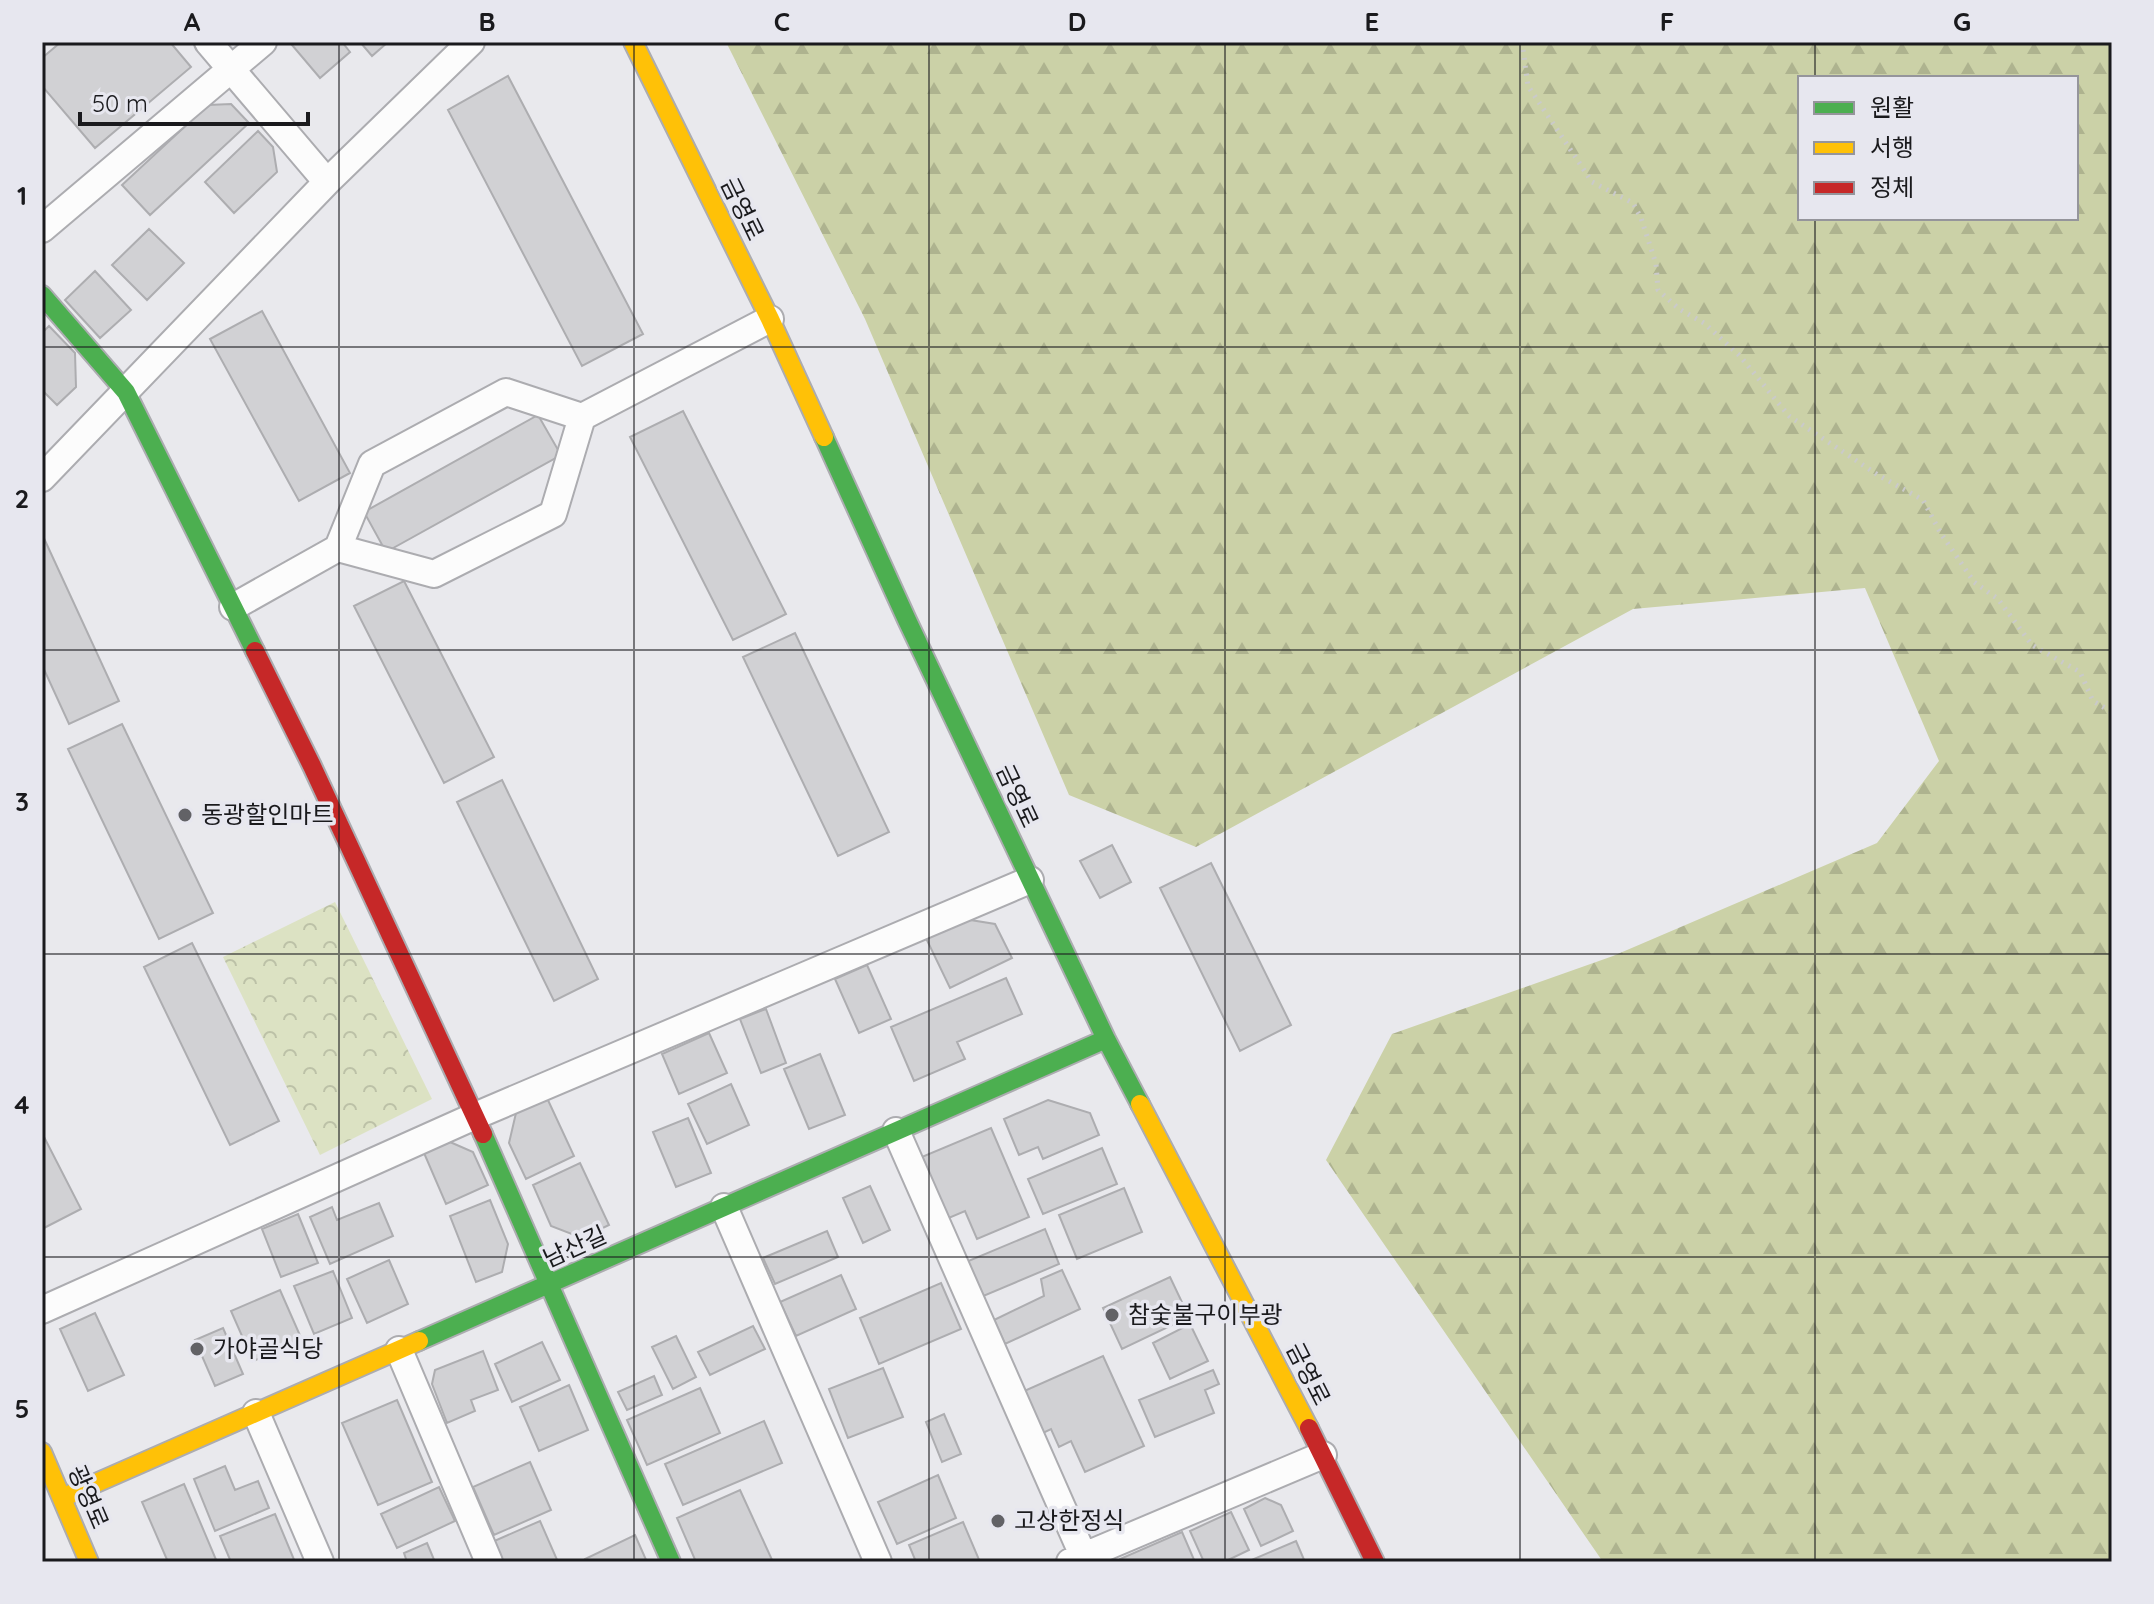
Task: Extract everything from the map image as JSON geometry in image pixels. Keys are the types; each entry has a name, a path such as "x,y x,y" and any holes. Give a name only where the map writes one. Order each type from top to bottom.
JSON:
{"street":[{"path":"208,42 327,182"},
{"path":"42,229 263,42"},
{"path":"42,478 327,182 471,42"},
{"name":"금영로","path":"633,42 770,319 907,620 1106,1039 1323,1455 1375,1562"},
{"path":"42,295 126,392 312,766 475,1116 671,1562"},
{"path":"233,607 338,548 372,464 506,392 582,417 770,319"},
{"path":"338,548 434,574 553,514 582,417"},
{"path":"42,1310 475,1116 1030,880"},
{"name":"남산길","path":"62,1498 1106,1039"},
{"path":"896,1131 1080,1560 1323,1455"},
{"path":"724,1207 878,1562"},
{"path":"399,1350 489,1562"},
{"path":"256,1413 320,1562"},
{"name":"광영로","path":"42,1452 89,1562"}],"path":[{"path":"1522,42 1528,86 1592,182 1633,203 1656,264 1658,290 1679,309 1704,323 1740,356 1789,416 1878,475 1923,500 1940,532 1974,582 1998,599 2032,645 2080,672 2093,701 2112,712"}],"green space":[{"path":"726,42 2112,42 2112,1562 1603,1562 1326,1160 1392,1034 1613,956 1877,843 1939,761 1865,588 1633,609 1196,847 1069,795 865,319"},
{"path":"335,902 432,1099 320,1155 223,957"}],"building":[{"path":"61,42 170,42 191,67 95,148 42,86 42,58"},
{"path":"295,42 342,42 350,52 320,78 292,45"},
{"path":"360,42 388,42 372,56"},
{"path":"508,76 643,334 582,366 448,110"},
{"path":"231,104 249,123 150,215 122,185 208,105"},
{"path":"258,131 273,147 277,172 234,213 205,182"},
{"path":"149,229 184,263 147,300 112,265"},
{"path":"95,271 131,310 100,338 65,300"},
{"path":"262,311 350,473 299,501 210,339"},
{"path":"49,326 75,353 76,387 57,405 42,390 42,333"},
{"path":"683,411 786,614 733,640 630,437"},
{"path":"538,415 561,455 386,552 364,512"},
{"path":"42,534 119,701 69,724 42,665"},
{"path":"404,581 494,757 444,783 354,606"},
{"path":"795,633 889,832 838,856 743,657"},
{"path":"122,724 213,913 159,939 68,749"},
{"path":"502,780 598,979 554,1001 457,802"},
{"path":"1112,845 1131,882 1100,898 1080,861"},
{"path":"1211,863 1291,1025 1240,1051 1160,888"},
{"path":"958,918 995,924 1012,958 950,988 924,934"},
{"path":"192,943 279,1121 230,1145 144,967"},
{"path":"867,965 891,1019 859,1033 835,979"},
{"path":"1006,978 1022,1014 957,1042 965,1059 914,1081 891,1027"},
{"path":"766,1009 786,1063 761,1073 740,1019"},
{"path":"709,1033 727,1073 679,1094 662,1054"},
{"path":"820,1054 845,1115 809,1129 784,1069"},
{"path":"731,1084 749,1125 707,1144 688,1104"},
{"path":"547,1098 574,1156 526,1179 509,1143 516,1113"},
{"path":"1048,1100 1090,1113 1099,1135 1043,1159 1038,1147 1019,1155 1004,1119"},
{"path":"688,1118 711,1173 676,1187 653,1132"},
{"path":"991,1128 1029,1217 977,1239 965,1211 944,1220 917,1159"},
{"path":"42,1133 81,1209 42,1229"},
{"path":"450,1142 473,1152 488,1185 446,1204 424,1153"},
{"path":"1102,1148 1117,1184 1043,1214 1028,1179"},
{"path":"580,1163 609,1225 582,1238 551,1226 533,1185"},
{"path":"870,1186 890,1230 863,1243 843,1198"},
{"path":"1124,1188 1142,1232 1077,1259 1059,1215"},
{"path":"490,1200 508,1244 502,1272 476,1282 450,1216"},
{"path":"379,1203 393,1236 330,1264 310,1217 332,1207 337,1220"},
{"path":"298,1214 318,1263 281,1277 262,1229"},
{"path":"1045,1229 1059,1264 981,1297 966,1262"},
{"path":"827,1231 838,1257 775,1284 763,1258"},
{"path":"389,1260 408,1304 367,1323 347,1279"},
{"path":"1062,1270 1080,1309 1005,1344 994,1320 1044,1296 1041,1279"},
{"path":"333,1271 352,1318 314,1334 294,1286"},
{"path":"841,1275 856,1309 796,1336 780,1302"},
{"path":"1170,1277 1189,1317 1122,1349 1103,1308"},
{"path":"941,1283 961,1329 879,1364 860,1318"},
{"path":"280,1290 302,1340 253,1361 231,1311"},
{"path":"95,1313 124,1375 88,1391 60,1329"},
{"path":"1190,1324 1208,1361 1170,1379 1153,1343"},
{"path":"753,1326 765,1349 710,1375 698,1352"},
{"path":"223,1328 243,1374 215,1386 195,1340"},
{"path":"676,1336 696,1377 673,1389 652,1347"},
{"path":"542,1342 560,1380 512,1402 495,1364"},
{"path":"483,1351 498,1390 471,1400 475,1411 447,1423 432,1384 435,1370"},
{"path":"1103,1356 1144,1446 1085,1472 1071,1441 1059,1447 1051,1429 1041,1434 1022,1392"},
{"path":"883,1368 903,1417 848,1438 829,1389"},
{"path":"1213,1370 1219,1384 1205,1390 1214,1413 1155,1437 1139,1400"},
{"path":"654,1376 662,1395 627,1410 618,1392"},
{"path":"569,1385 588,1430 539,1451 520,1407"},
{"path":"700,1388 720,1433 647,1465 627,1420"},
{"path":"397,1400 432,1482 378,1505 342,1423"},
{"path":"944,1414 961,1454 942,1462 926,1422"},
{"path":"764,1421 782,1463 683,1505 665,1464"},
{"path":"530,1462 551,1510 494,1535 473,1487"},
{"path":"225,1466 235,1490 258,1481 269,1508 215,1531 194,1479"},
{"path":"938,1475 956,1518 897,1544 878,1502"},
{"path":"184,1484 217,1562 168,1562 142,1502"},
{"path":"439,1487 455,1521 397,1548 381,1514"},
{"path":"740,1490 773,1562 696,1562 677,1518"},
{"path":"1265,1498 1281,1505 1293,1531 1261,1546 1244,1509"},
{"path":"1231,1512 1249,1550 1224,1562 1204,1562 1190,1531"},
{"path":"275,1514 295,1562 231,1562 220,1536"},
{"path":"540,1521 558,1562 501,1562 492,1542"},
{"path":"963,1522 980,1562 916,1562 909,1545"},
{"path":"1182,1532 1195,1562 1118,1562 1120,1559"},
{"path":"635,1535 647,1562 586,1562 585,1559"},
{"path":"1296,1541 1305,1562 1247,1562"},
{"path":"427,1543 435,1562 407,1562 404,1553"}],"traffic: fast":[{"path":"42,295 126,392 255,651"},
{"path":"824,437 907,620 1106,1039 1140,1104"},
{"path":"419,1341 1106,1039"},
{"path":"483,1134 671,1562"}],"traffic: slow":[{"path":"633,42 770,319 824,437"},
{"path":"1140,1104 1309,1428"},
{"path":"62,1498 419,1341"},
{"path":"42,1452 89,1562"}],"traffic: jam":[{"path":"255,651 312,766 483,1134"},
{"path":"1309,1428 1375,1562"}],"place":[{"name":"동광할인마트","path":"185,815"},
{"name":"참숯불구이부광","path":"1112,1315"},
{"name":"가야골식당","path":"197,1349"},
{"name":"고상한정식","path":"998,1521"}]}
